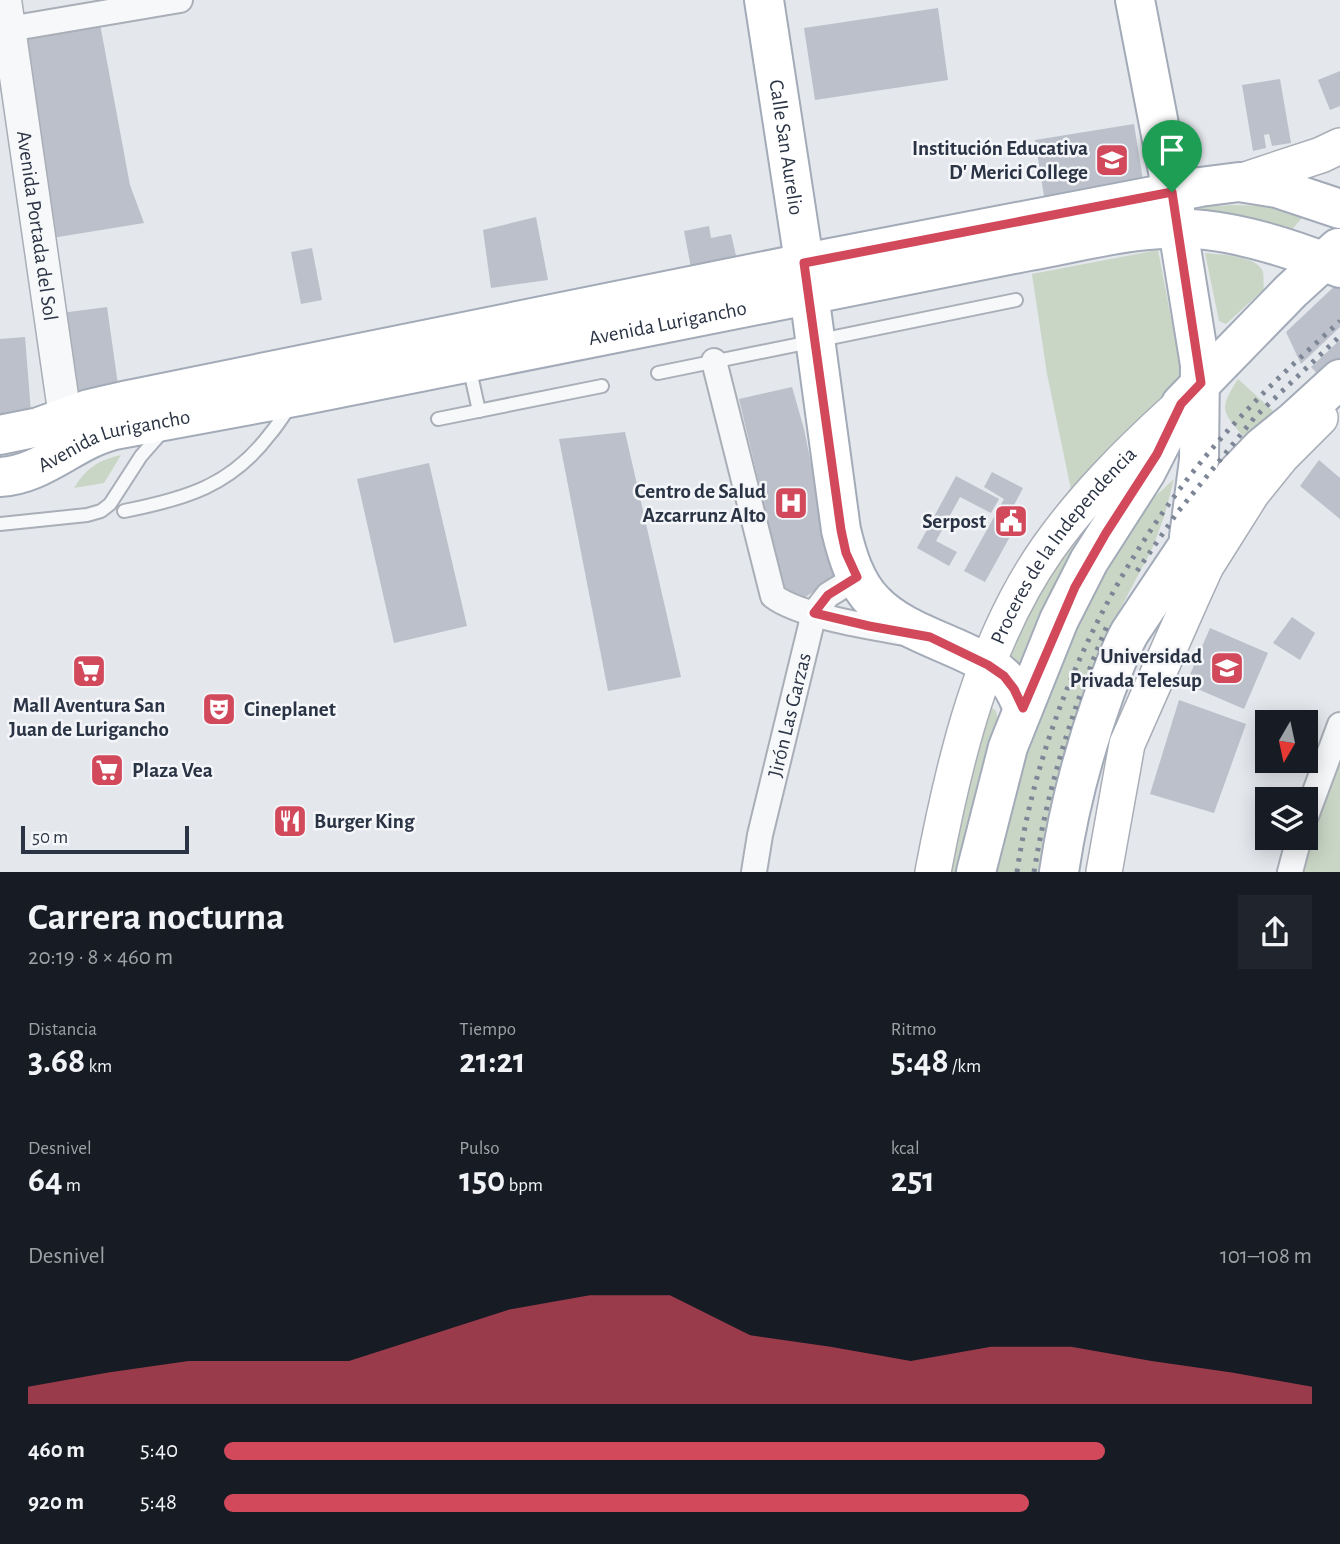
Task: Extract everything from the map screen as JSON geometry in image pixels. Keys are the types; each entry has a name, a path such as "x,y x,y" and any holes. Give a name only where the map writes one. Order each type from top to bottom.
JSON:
{"main road":[{"name":"Calle San Aurelio","path":"764,0 846,553 857,577 873,601 895,620 988,665 1010,682 1023,708"},
{"path":"1104,872 1141,680 1188,544 1199,460 1175,211 1135,0"},
{"path":"1239,182 1340,146"},
{"name":"Avenida Lurigancho","path":"0,477 21,474 68,433 128,400 806,279 1029,251 1151,230 1175,211 1239,182 1277,188 1340,209"},
{"name":"Avenida Lurigancho","path":"1175,211 1205,230 1335,259"},
{"path":"976,872 1008,747 1075,587 1106,533 1152,463 1191,393 1291,291 1335,259"},
{"name":"Avenida Lurigancho","path":"0,435 39,428 68,433 100,433 299,396 468,362 806,279"},
{"path":"1059,872 1091,731 1119,652 1132,627 1235,475 1262,447 1340,379"},
{"name":"Proceres de la Independencia","path":"933,872 954,775 977,693 1008,616 1047,550 1098,486 1191,393"},
{"path":"1127,744 1191,599 1218,548 1266,474 1340,398"}],"street":[{"path":"7,15 180,0"},
{"name":"Avenida Portada del Sol","path":"7,15 68,433"},
{"path":"714,361 771,593 786,604 814,613 930,637"},
{"path":"814,613 828,595 857,577"},
{"name":"Jirón Las Garzas","path":"754,872 763,822 814,613"},
{"path":"1317,787 1340,725"},
{"path":"1290,872 1296,850"}],"lane":[{"path":"658,373 1016,300"},
{"path":"468,362 479,411"},
{"path":"438,419 602,386"},
{"path":"124,511 185,497 216,484 259,447 299,396"},
{"path":"0,524 87,515 101,511 110,504 147,449 176,419"}],"green space":[{"path":"1274,206 1307,212 1289,233 1195,215 1201,207"},
{"path":"1158,250 1183,380 1073,499 1047,374 1032,274"},
{"path":"1205,253 1246,259 1254,262 1263,272 1264,289 1226,324 1219,321"},
{"path":"1238,379 1280,417 1244,437 1225,410 1225,404"},
{"path":"121,455 104,483 74,488 94,466"},
{"path":"1174,479 1153,547 1108,632 1073,733 1043,872 991,872 1002,818 1066,644 1126,536 1148,503"},
{"path":"1119,480 1023,670 1008,651 1008,647 1064,552"},
{"path":"992,708 996,711 998,720 963,872 943,872 986,709"},
{"path":"1340,749 1340,872 1299,872 1305,850 1318,850 1318,804"}],"building":[{"path":"938,8 948,80 815,100 804,28"},
{"path":"100,24 130,185 144,223 52,238 25,36"},
{"path":"1340,71 1340,106 1330,110 1318,80"},
{"path":"1280,79 1291,143 1272,146 1269,134 1264,135 1266,148 1253,151 1242,85"},
{"path":"1134,124 1144,186 1045,202 1035,140"},
{"path":"536,217 548,280 491,288 483,230"},
{"path":"709,226 711,238 731,234 738,264 692,273 684,231"},
{"path":"312,248 322,300 301,304 291,252"},
{"path":"1340,281 1340,327 1301,364 1286,332"},
{"path":"107,307 119,392 73,400 61,313"},
{"path":"25,337 31,412 0,415 0,339"},
{"path":"1340,340 1340,367 1325,382 1311,367"},
{"name":"Centro de Salud Azcarrunz Alto","path":"792,387 804,429 834,577 800,601 785,593 739,399"},
{"path":"625,432 681,677 608,691 559,439"},
{"path":"1319,460 1340,478 1340,519 1300,486"},
{"path":"429,463 467,626 394,643 357,479"},
{"path":"992,472 1023,488 1014,505 1024,511 985,582 964,571 1004,499 984,487"},
{"path":"956,476 999,499 991,513 960,497 936,541 957,552 949,566 917,548"},
{"path":"1292,617 1315,633 1300,660 1273,643"},
{"name":"Universidad Privada Telesup","path":"1210,628 1268,653 1244,709 1186,684"},
{"path":"1179,700 1246,724 1214,813 1150,794"}],"railway":[{"path":"1017,872 1029,808 1069,683 1097,623 1129,565 1165,510 1205,457 1259,398 1340,321"},
{"path":"1137,571 1177,513 1255,417 1340,336"},
{"path":"1034,872 1063,747 1107,626"}],"place":[{"name":"Institución Educativa D' Merici College","path":"1112,160"},
{"name":"Centro de Salud Azcarrunz Alto","path":"791,503"},
{"name":"Serpost","path":"1011,521"},
{"name":"Universidad Privada Telesup","path":"1227,668"},
{"name":"Mall Aventura San Juan de Lurigancho","path":"89,671"},
{"name":"Cineplanet","path":"219,709"},
{"name":"Plaza Vea","path":"107,770"},
{"name":"Burger King","path":"290,821"}],"route":[{"path":"1172,192 1201,383 1181,404 1157,454 1075,587 1023,708 1004,676 988,665 930,637 814,613 828,595 857,577 846,553 841,530 804,263 1172,192"}]}
